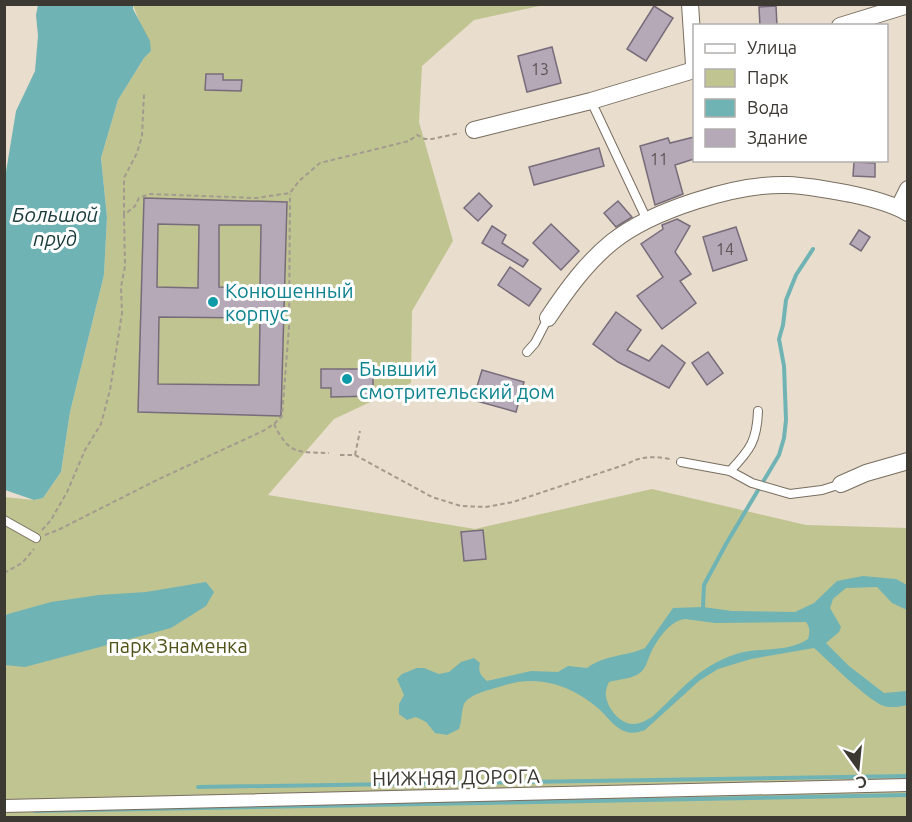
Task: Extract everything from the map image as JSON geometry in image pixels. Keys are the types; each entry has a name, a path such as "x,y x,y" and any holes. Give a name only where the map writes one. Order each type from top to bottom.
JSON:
{"street":[{"path":"690,4 693,52"},
{"path":"846,24 908,5"},
{"path":"474,130 591,101 693,68"},
{"path":"548,318 571,284 612,242 647,220 699,199 758,186 787,185 818,187 861,196 903,210 908,189"},
{"path":"841,484 866,473 908,460"},
{"name":"НИЖНЯЯ ДОРОГА","path":"4,806 908,785"}],"lane":[{"path":"591,101 647,220"},
{"path":"526,352 535,343 548,318"},
{"path":"730,471 744,457 755,438 758,411"},
{"path":"681,462 730,471 766,489 790,494 822,490 841,484"},
{"path":"4,520 36,538"}],"path":[{"path":"4,573 22,563 34,550 36,538 51,520 67,492 85,450 101,424 110,390 122,313 121,287 125,266 124,178 137,153 142,136 144,94"},
{"path":"123,214 135,206 138,198 149,194 256,198 290,193 320,163 410,141 417,135 425,139 432,139 474,130"},
{"path":"36,538 58,530 114,501 224,450 274,424 282,416 289,327 290,193"},
{"path":"274,424 282,441 298,452 329,453"},
{"path":"355,455 360,431"},
{"path":"340,455 355,455 432,497 470,507 486,507 513,502 639,458 657,456 681,462"}],"green space":[{"name":"парк Знаменка","path":"133,5 544,5 474,20 422,66 419,122 453,241 412,311 411,383 334,419 268,495 475,529 652,489 806,525 907,528 907,817 5,817 4,497 34,500 43,498 61,472 70,412 104,275 107,217 101,158 118,100 144,58 151,51"}],"water":[{"name":"Большой пруд","path":"38,5 133,5 150,41 151,51 144,58 118,100 101,158 107,217 104,275 70,412 61,472 43,498 34,500 5,490 5,178 16,111 35,71"},
{"path":"863,576 896,579 907,585 907,610 892,603 877,587 846,588 833,599 830,608 841,627 839,632 826,643 849,666 884,693 907,691 907,705 890,707 877,703 814,648 751,659 718,669 699,681 645,730 636,732 629,733 619,728 599,709 565,688 528,681 473,696 463,707 459,729 447,735 435,733 426,722 416,717 407,720 399,714 399,704 404,695 397,679 402,674 417,668 424,668 439,674 449,672 461,662 474,658 480,663 480,673 487,681 531,671 558,672 568,666 587,668 601,660 645,648 673,608 703,607 732,611 795,612 814,603 837,581","holes":["685,619 715,623 806,622 809,635 808,639 791,646 736,654 711,665 681,689 652,717 641,723 629,724 616,715 607,701 606,691 609,682 641,672 659,638 679,621"]},
{"path":"206,582 214,592 206,606 171,628 25,667 5,665 5,616 8,614 51,602 99,595 146,592"}],"building":[{"path":"654,6 673,18 646,61 627,49"},
{"path":"776,6 777,24 760,24 759,7"},
{"path":"552,47 561,83 527,92 518,56"},
{"path":"206,74 223,74 223,80 242,80 241,91 205,90"},
{"path":"693,137 693,159 675,165 683,194 655,205 640,146 668,138 670,143"},
{"path":"599,148 604,166 534,185 529,167"},
{"path":"854,162 875,163 875,177 853,176"},
{"path":"479,193 492,206 478,221 464,208"},
{"name":"Конюшенный корпус","path":"144,198 287,202 281,416 138,412","holes":["158,224 199,225 198,288 157,287","219,225 261,225 260,288 219,287","159,317 260,318 259,385 158,384"]},
{"path":"618,201 632,217 616,227 604,213"},
{"path":"677,219 690,226 675,252 691,274 680,281 696,303 662,329 637,296 663,277 641,244 663,229 662,225"},
{"path":"551,224 579,251 561,270 533,243"},
{"path":"492,226 506,235 502,243 528,260 523,267 482,243"},
{"path":"736,227 747,260 713,271 703,237"},
{"path":"859,230 870,237 861,251 850,244"},
{"path":"510,267 541,289 529,306 498,285"},
{"path":"616,312 641,330 627,350 649,361 662,345 685,363 669,388 618,362 593,344"},
{"path":"708,352 723,373 707,385 692,363"},
{"name":"Бывший смотрительский дом","path":"321,369 373,369 373,396 331,397 331,388 321,388"},
{"path":"482,370 524,382 516,412 473,400"},
{"path":"483,530 486,559 464,561 461,532"}],"waterway":[{"path":"703,607 704,585 779,455 786,420 784,366 779,339 786,300 796,275 813,249"},
{"path":"198,787 908,776"},
{"path":"35,811 908,795"}],"place":[{"name":"Конюшенный корпус","path":"213,302"},
{"name":"Бывший смотрительский дом","path":"347,379"}]}
